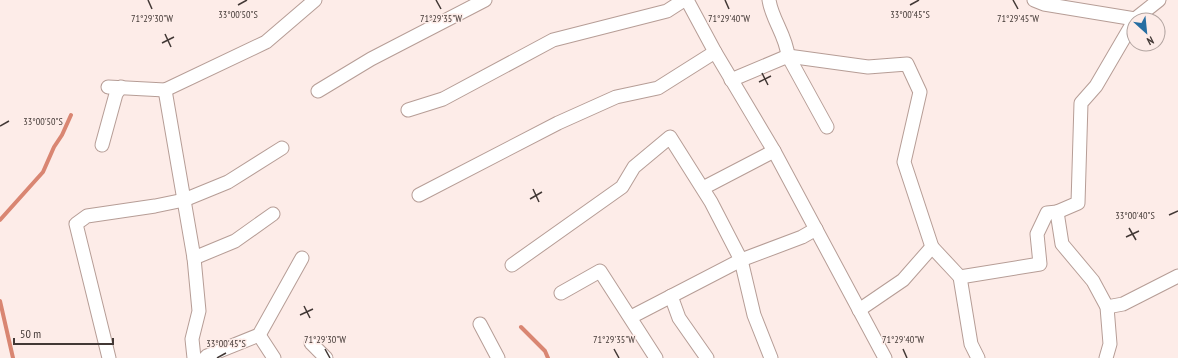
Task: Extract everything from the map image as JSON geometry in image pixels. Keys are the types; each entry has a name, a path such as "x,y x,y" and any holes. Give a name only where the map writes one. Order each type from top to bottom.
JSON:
{"street":[{"path":"108,87 165,90 266,42 315,0"},
{"path":"318,91 371,59 486,0"},
{"path":"408,110 443,99 553,40 668,12 686,0 731,80 774,151 885,358"},
{"path":"769,0 771,11 787,45 788,56 827,127"},
{"path":"1034,0 1044,4 1126,18"},
{"path":"1145,12 1159,0"},
{"path":"960,277 1040,264 1037,234 1047,213 1057,212 1078,203 1080,103 1096,86 1126,35"},
{"path":"419,195 558,124 616,97 658,88 715,52"},
{"path":"731,80 788,56 868,67 907,64 920,92 904,162 932,247 960,277 971,344 978,358"},
{"path":"102,145 116,94 121,88"},
{"path":"165,90 194,258 200,311 192,339 194,358"},
{"path":"512,265 622,187 634,167 670,137 703,188 741,260 754,315 772,358"},
{"path":"109,358 76,224 86,216 155,206 184,200 228,182 282,148"},
{"path":"703,188 774,151"},
{"path":"1057,212 1062,244 1093,281 1107,307 1110,344 1106,358"},
{"path":"194,258 235,241 273,214"},
{"path":"631,317 741,260 802,237 816,229"},
{"path":"859,310 903,280 932,247"},
{"path":"205,358 259,335 302,258"},
{"path":"561,294 600,271 656,358"},
{"path":"1107,307 1123,304 1178,276"},
{"path":"671,296 680,318 707,358"},
{"path":"480,324 498,358"},
{"path":"259,335 274,358"},
{"path":"311,344 326,358"}],"waterway":[{"path":"0,220 43,172 71,115"},
{"path":"0,301 13,358"},
{"path":"521,327 545,351 548,358"}]}
